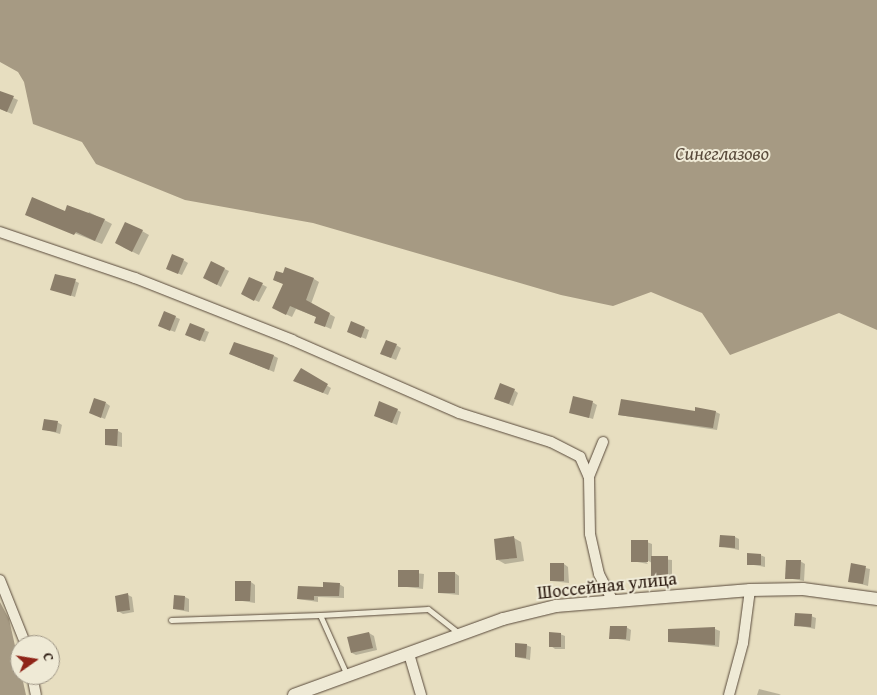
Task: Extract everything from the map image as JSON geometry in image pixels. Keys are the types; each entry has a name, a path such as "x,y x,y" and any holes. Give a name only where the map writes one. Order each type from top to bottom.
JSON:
{"street":[{"path":"0,232 153,285 292,340 459,413 551,442 580,457 589,477 594,556 613,602"},
{"path":"589,477 603,442"},
{"path":"0,580 22,635"},
{"name":"Шоссейная улица","path":"294,695 460,634 529,611 750,590 803,589 877,599"},
{"path":"729,695 743,643 750,590"},
{"path":"409,654 421,695"}],"lane":[{"path":"171,620 428,609 460,634"},
{"path":"320,615 347,675"}],"water":[{"name":"Синеглазово","path":"0,0 877,0 877,330 839,313 730,355 702,313 651,292 613,306 561,295 313,223 185,200 96,164 82,142 33,124 24,82 18,72 0,62"},
{"path":"0,602 9,619 13,635 10,635 10,685 24,685 26,695 0,695"}],"building":[{"path":"0,91 14,96 7,112 0,109"},
{"path":"32,197 65,211 67,205 105,219 95,241 76,232 74,235 25,215"},
{"path":"125,222 143,230 132,252 115,243"},
{"path":"172,254 184,259 178,274 166,269"},
{"path":"211,261 225,268 217,285 203,278"},
{"path":"285,267 314,278 306,300 330,313 325,327 314,323 316,317 290,306 286,315 272,308 283,284 273,280 276,271 283,273"},
{"path":"55,274 76,279 71,296 50,290"},
{"path":"249,277 263,283 254,301 241,294"},
{"path":"164,311 176,316 170,331 158,326"},
{"path":"351,321 365,327 361,338 347,332"},
{"path":"190,323 205,329 200,341 185,335"},
{"path":"386,340 397,344 391,358 380,354"},
{"path":"234,342 274,355 269,370 229,354"},
{"path":"301,368 328,384 323,393 293,381"},
{"path":"500,383 515,389 509,404 494,399"},
{"path":"573,396 593,401 589,418 569,413"},
{"path":"94,398 106,402 101,418 89,413"},
{"path":"621,399 695,411 695,407 716,411 713,428 618,415"},
{"path":"379,401 398,409 392,423 374,416"},
{"path":"44,419 58,421 56,432 42,430"},
{"path":"105,429 118,429 117,446 105,445"},
{"path":"720,535 735,536 735,548 719,547"},
{"path":"514,536 517,558 496,560 494,539"},
{"path":"631,540 648,540 648,562 631,562"},
{"path":"747,553 761,554 761,565 747,565"},
{"path":"651,556 668,556 668,578 651,578"},
{"path":"786,560 801,560 800,579 785,579"},
{"path":"550,563 564,563 564,581 550,581"},
{"path":"851,563 866,566 863,584 848,582"},
{"path":"398,570 419,570 419,587 398,587"},
{"path":"438,572 455,572 455,593 438,593"},
{"path":"235,581 251,581 250,601 235,601"},
{"path":"323,582 340,583 339,596 314,596 314,600 297,599 298,586 323,587"},
{"path":"128,593 130,610 117,612 115,596"},
{"path":"174,595 185,596 184,610 173,609"},
{"path":"795,613 812,614 811,627 794,626"},
{"path":"610,626 627,626 626,639 609,639"},
{"path":"715,627 715,645 668,642 668,629"},
{"path":"369,632 373,648 351,653 347,637"},
{"path":"549,632 561,633 561,647 549,647"},
{"path":"515,643 527,644 526,658 515,657"}]}
